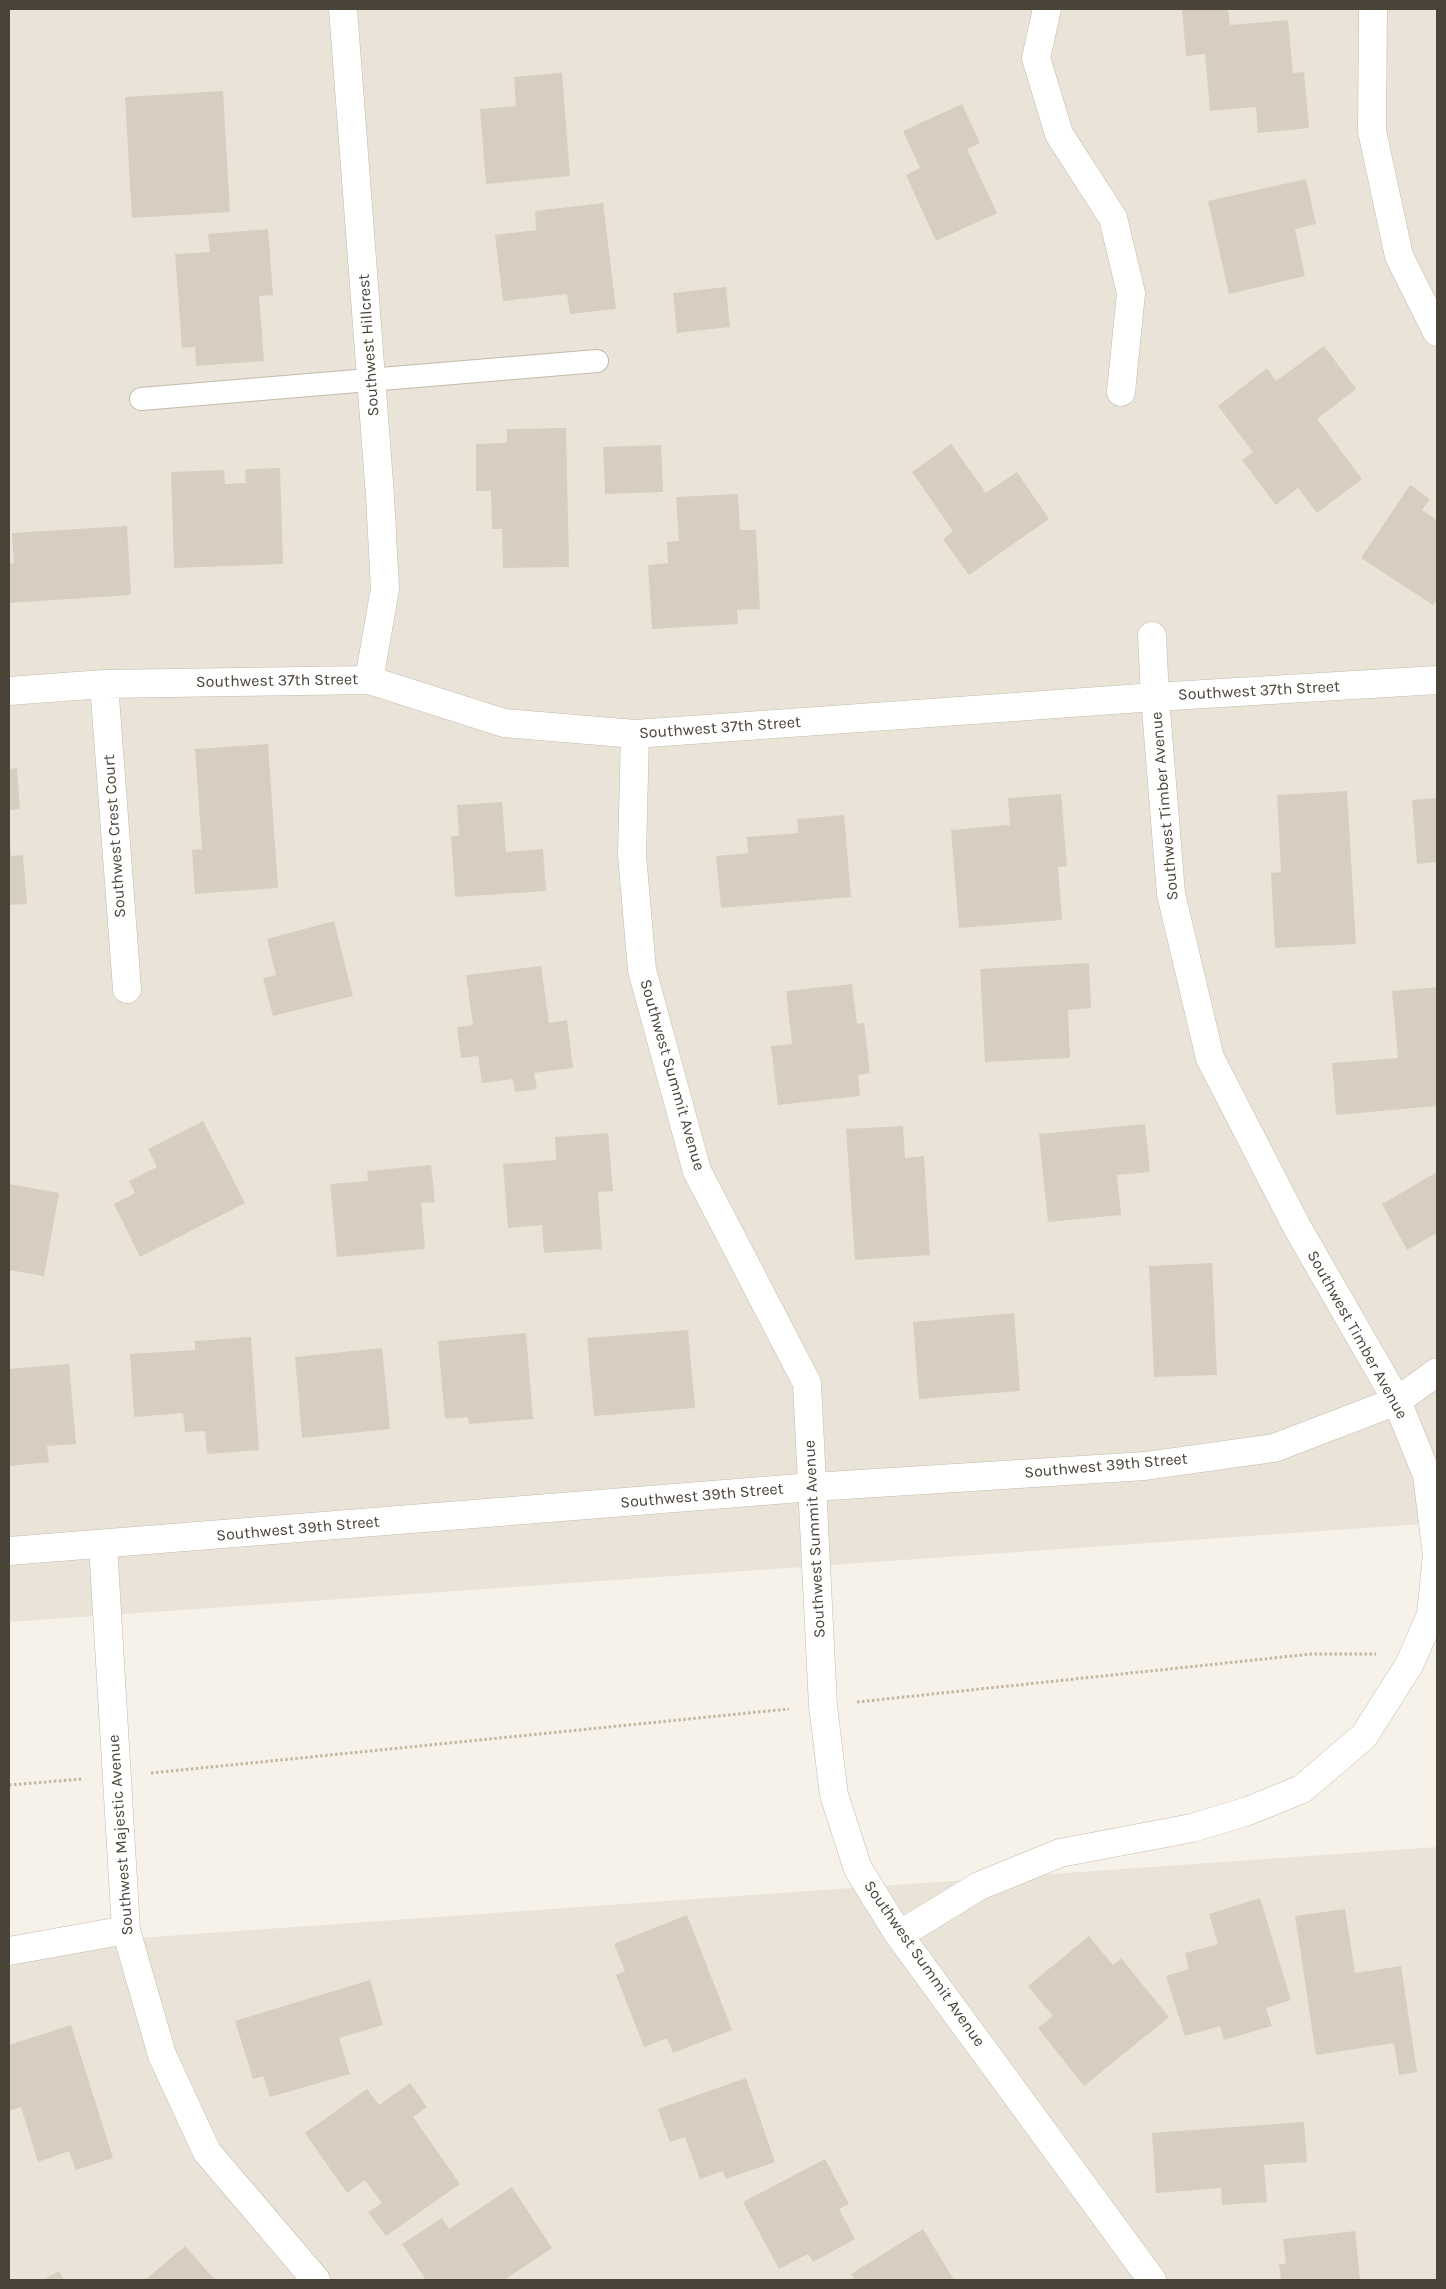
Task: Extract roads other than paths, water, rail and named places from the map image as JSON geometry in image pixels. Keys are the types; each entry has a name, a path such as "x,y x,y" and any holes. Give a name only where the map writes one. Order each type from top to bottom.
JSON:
{"street":[{"name":"Southwest Hillcrest","path":"343,9 385,589 369,680"},
{"path":"1047,9 1036,58 1059,134 1114,218 1132,292 1121,392"},
{"path":"1373,9 1372,131 1399,256 1437,332"},
{"name":"Southwest Timber Avenue","path":"899,1935 979,1886 1060,1853 1192,1828 1248,1811 1302,1789 1364,1736 1409,1665 1431,1615 1437,1555 1427,1475 1397,1401 1297,1227 1210,1058 1171,894 1152,636"},
{"name":"Southwest 37th Street","path":"9,690 104,684 369,680 504,723 635,734 1155,697 1437,680"},
{"name":"Southwest Crest Court","path":"104,684 127,988"},
{"name":"Southwest Summit Avenue","path":"635,734 632,855 642,970 697,1171 807,1383 823,1706 834,1794 858,1869 899,1935 1152,2280"},
{"name":"Southwest 39th Street","path":"9,1551 813,1487 1145,1466 1274,1448 1397,1401 1437,1372"},
{"name":"Southwest Majestic Avenue","path":"103,1545 126,1930 162,2055 207,2152 316,2280"},
{"path":"9,1951 126,1930"}],"lane":[{"path":"141,399 596,361"}]}
